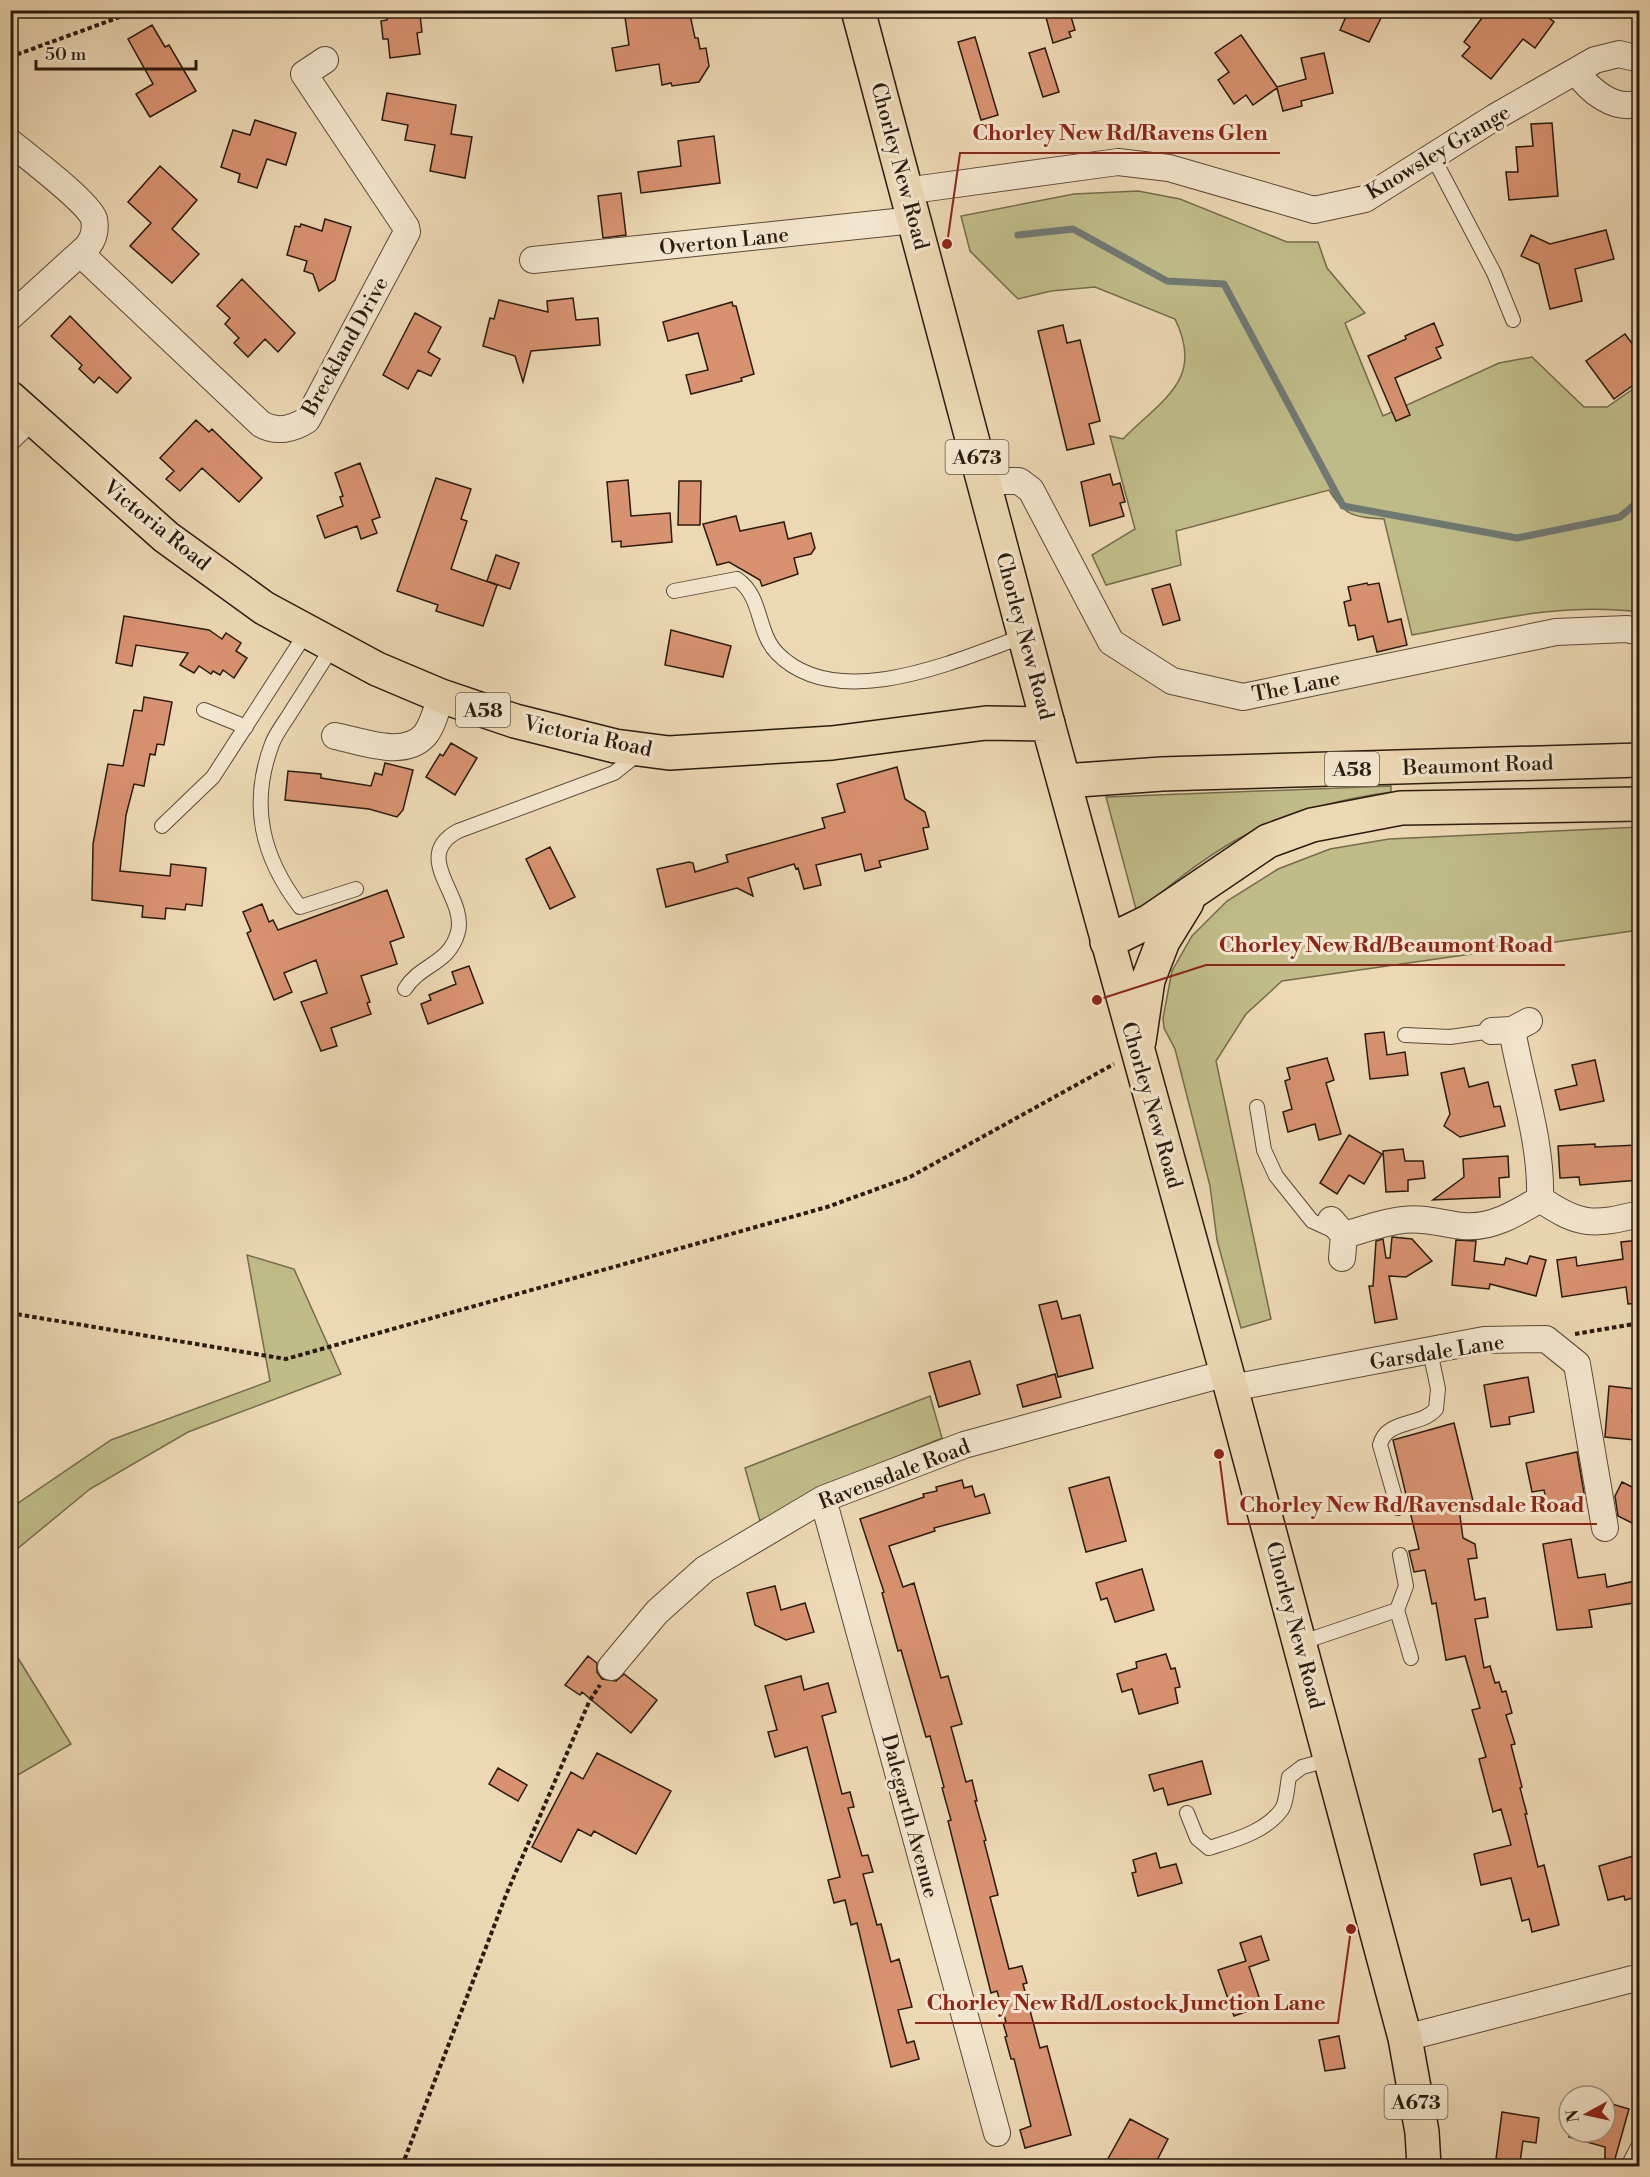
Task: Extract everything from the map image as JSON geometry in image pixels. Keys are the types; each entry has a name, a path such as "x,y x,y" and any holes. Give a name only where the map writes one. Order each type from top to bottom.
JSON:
{"main road":[{"name":"Chorley New Road","path":"858,10 1024,636 1229,1381 1405,2038 1422,2132 1424,2166"},
{"name":"Victoria Road","path":"10,398 34,422 166,537 264,608 320,640 441,696 515,721 642,750 669,753 832,743 986,723 1048,724"},
{"name":"Beaumont Road","path":"1064,781 1162,774 1640,760"},
{"name":"Beaumont Road","path":"1107,942 1150,921 1268,841 1311,825 1401,808 1640,804"},
{"name":"A58","path":"1137,1052 1148,980 1163,941 1193,892"}],"street":[{"name":"Knowsley Grange","path":"909,206 1118,162 1169,168 1314,210 1365,199 1495,117 1595,60 1619,54 1638,57"},
{"name":"Breckland Drive","path":"81,254 261,424 274,429 286,429 306,420 407,232 406,227 304,75 325,60"},
{"path":"1576,71 1588,88 1599,96 1614,102 1638,105"},
{"path":"10,142 90,212 95,231 93,239 81,254 10,317"},
{"name":"Overton Lane","path":"533,260 909,206"},
{"name":"The Lane","path":"983,481 1019,481 1030,490 1112,642 1172,681 1243,697 1556,632 1627,629 1640,633"},
{"path":"335,733 389,746 407,746 426,734 441,696"},
{"path":"1511,1028 1540,1158 1540,1199"},
{"path":"1540,1199 1561,1213 1583,1221 1605,1222 1640,1214"},
{"path":"1339,1238 1402,1220 1426,1219 1464,1226 1491,1223 1517,1213 1540,1199"},
{"path":"1546,1339 1577,1364 1605,1528"},
{"name":"Garsdale Lane","path":"1229,1381 1430,1351 1484,1340 1546,1339"},
{"name":"Ravensdale Road","path":"611,1667 657,1612 705,1569 823,1499 964,1445 1229,1381"},
{"name":"Dalegarth Avenue","path":"823,1499 997,2133"},
{"path":"1405,2038 1640,1977"}],"lane":[{"path":"1433,157 1494,273 1514,320"},
{"path":"10,445 34,422"},
{"path":"674,591 737,579 747,586 754,596 766,633 775,651 790,664 823,677 851,681 890,680 934,669 1024,636"},
{"path":"162,826 213,777 246,727 320,640"},
{"path":"320,640 272,742 260,791 262,828 270,858 282,884 300,907 356,889"},
{"path":"204,710 246,727"},
{"path":"405,989 410,981 446,955 458,930 458,920 440,865 438,852 442,842 458,831 614,773 642,750"},
{"path":"1405,1035 1450,1037 1511,1028"},
{"path":"1257,1107 1264,1150 1276,1176 1312,1221 1339,1238"},
{"path":"1398,1508 1380,1445 1383,1436 1389,1430 1423,1419 1436,1408 1438,1389 1430,1351"},
{"path":"1400,1555 1406,1586 1397,1610 1411,1658"},
{"path":"1300,1643 1397,1610"},
{"path":"1187,1812 1197,1838 1209,1848 1236,1839 1260,1829 1283,1808 1289,1777 1302,1767 1331,1759"},
{"path":"1628,2166 1640,2143"}],"path":[{"path":"10,57 139,10"},
{"path":"10,1313 286,1359 827,1207 910,1177 1137,1052"},
{"path":"1546,1339 1640,1323"},
{"path":"402,2166 506,1895 589,1702 611,1667"}],"shaded area":[{"path":"1138,191 1180,199 1287,242 1318,242 1327,268 1365,313 1345,323 1383,416 1499,363 1532,357 1584,407 1607,407 1639,385 1639,612 1582,609 1553,611 1412,635 1384,519 1358,516 1346,511 1329,490 1176,531 1181,565 1106,585 1092,555 1135,529 1110,436 1123,439 1165,400 1175,387 1182,373 1185,358 1183,340 1175,319 1095,287 1051,291 1018,299 970,251 961,216 1074,194"},
{"path":"1391,786 1391,792 1315,807 1254,831 1225,846 1197,865 1137,913 1106,797"},
{"path":"1639,827 1639,930 1282,981 1246,1014 1216,1061 1271,1319 1241,1328 1217,1240 1210,1186 1175,1049 1164,1028 1163,1018 1172,971 1192,936 1227,901 1278,869 1330,849 1389,839"},
{"path":"247,1255 294,1269 341,1374 188,1432 90,1489 11,1554 11,1508 111,1440 270,1381"},
{"path":"930,1396 942,1438 828,1485 760,1521 745,1468"},
{"path":"10,1645 71,1744 11,1779 10,1779"}],"building":[{"path":"386,10 414,10 414,16 420,15 422,32 417,33 420,54 390,58 388,39 383,39 381,21 387,20"},
{"path":"624,10 689,10 695,38 698,38 700,49 706,48 709,66 699,82 672,86 671,83 662,85 659,64 616,71 612,48 629,45"},
{"path":"1044,10 1069,10 1075,30 1069,32 1071,37 1053,43"},
{"path":"1349,10 1385,10 1369,42 1340,30"},
{"path":"1488,10 1539,10 1554,22 1535,48 1523,39 1491,79 1462,56 1470,47 1464,42"},
{"path":"152,25 165,47 169,45 196,91 150,117 136,94 153,84 128,39"},
{"path":"1241,35 1277,87 1306,79 1301,58 1324,53 1333,93 1301,101 1302,106 1283,111 1277,88 1253,105 1246,95 1234,104 1218,80 1229,72 1215,53"},
{"path":"975,37 998,115 981,120 958,42"},
{"path":"1045,48 1059,92 1043,97 1029,53"},
{"path":"387,93 456,105 451,134 472,137 465,178 430,171 435,145 405,140 408,125 382,120"},
{"path":"255,120 296,133 286,165 267,159 257,188 238,182 240,174 221,167 233,130 250,135"},
{"path":"1552,123 1558,196 1509,200 1506,172 1518,172 1516,147 1533,146 1531,124"},
{"path":"714,136 720,183 641,193 638,172 681,166 678,141"},
{"path":"160,166 197,200 172,229 199,254 172,283 130,246 151,223 128,202"},
{"path":"621,193 626,235 603,238 598,196"},
{"path":"325,219 351,227 335,280 319,291 313,274 304,271 307,261 287,255 295,226 300,227 301,224 322,231"},
{"path":"1606,230 1614,259 1575,269 1582,301 1550,309 1539,264 1521,256 1531,235 1550,244"},
{"path":"242,279 295,333 278,352 265,339 248,357 234,343 239,338 225,324 230,318 217,306"},
{"path":"573,298 576,320 598,318 600,345 531,351 523,382 515,356 483,346 490,318 494,319 499,300 548,312 547,301"},
{"path":"732,302 733,306 736,306 754,374 741,378 742,381 691,394 686,375 708,370 698,333 668,341 663,322"},
{"path":"415,313 441,327 428,352 440,359 431,376 418,370 408,389 383,375"},
{"path":"70,316 131,378 117,393 99,377 94,383 79,369 82,365 51,336"},
{"path":"1434,323 1443,345 1436,348 1441,358 1395,378 1410,415 1396,421 1368,356"},
{"path":"1063,325 1067,343 1080,340 1100,421 1089,424 1094,444 1067,450 1038,331"},
{"path":"1625,334 1640,354 1640,380 1614,399 1586,361"},
{"path":"196,420 209,432 212,429 262,478 239,502 202,468 180,491 166,479 174,471 160,458"},
{"path":"360,463 380,517 372,520 377,533 361,539 357,526 325,538 317,516 343,506 340,497 343,496 335,473"},
{"path":"1110,474 1113,485 1120,483 1125,502 1120,503 1124,516 1090,526 1081,482"},
{"path":"436,478 471,489 461,519 467,521 451,569 497,585 483,626 436,611 438,605 397,591"},
{"path":"628,480 631,516 670,513 672,542 621,547 621,541 612,542 607,482"},
{"path":"679,481 701,481 700,525 678,525"},
{"path":"736,516 740,531 784,522 788,539 811,533 815,548 811,554 794,558 798,574 762,586 760,580 729,562 717,565 703,524"},
{"path":"496,555 519,563 510,589 487,581"},
{"path":"1367,583 1368,585 1379,583 1388,622 1401,619 1407,645 1377,652 1373,636 1358,640 1355,625 1349,626 1344,602 1351,600 1348,587"},
{"path":"1170,584 1180,620 1163,625 1152,589"},
{"path":"124,616 209,630 222,639 226,633 241,643 236,651 247,658 234,678 223,670 220,675 213,671 211,674 199,666 194,673 180,665 188,653 136,645 132,666 116,663"},
{"path":"671,630 731,646 723,677 665,665"},
{"path":"144,697 172,702 164,745 157,744 155,755 150,754 144,786 134,784 126,815 120,871 170,876 171,864 206,868 202,906 186,904 185,910 166,908 165,919 142,917 143,906 92,900 93,844 108,764 123,766 134,710 142,711"},
{"path":"451,743 477,758 455,795 426,777 440,754 443,756"},
{"path":"385,763 413,770 403,810 397,817 369,809 285,800 288,771 321,774 321,778 371,786 375,773 382,775"},
{"path":"897,767 905,799 925,812 929,827 923,828 928,849 879,861 881,867 865,871 861,854 816,865 821,885 804,889 798,868 796,869 794,864 748,878 753,896 737,888 666,907 657,869 689,862 693,863 695,872 728,862 726,855 825,828 822,818 845,812 837,784"},
{"path":"550,847 575,897 550,909 526,859"},
{"path":"387,890 404,937 390,942 397,964 361,976 370,1002 367,1003 371,1014 331,1028 337,1046 321,1051 301,1002 327,993 316,960 284,973 292,992 274,1000 247,933 251,931 243,912 262,904 269,922 273,920 278,930"},
{"path":"469,966 483,1003 428,1024 421,1004 431,1000 429,995 456,984 452,972"},
{"path":"1384,1032 1387,1055 1405,1052 1408,1075 1370,1079 1365,1034"},
{"path":"1327,1058 1334,1080 1326,1083 1341,1134 1319,1140 1315,1124 1288,1132 1283,1112 1292,1109 1285,1081 1290,1079 1287,1068"},
{"path":"1595,1060 1604,1101 1560,1110 1555,1090 1577,1085 1572,1065"},
{"path":"1464,1068 1469,1087 1488,1082 1494,1107 1500,1106 1505,1126 1460,1137 1444,1126 1450,1114 1441,1073"},
{"path":"1349,1135 1382,1154 1364,1184 1349,1175 1337,1194 1320,1183"},
{"path":"1595,1144 1595,1147 1638,1145 1639,1180 1580,1185 1579,1177 1560,1178 1558,1146"},
{"path":"1403,1149 1405,1161 1423,1161 1425,1178 1408,1180 1408,1191 1386,1192 1383,1151"},
{"path":"1508,1156 1509,1177 1499,1178 1500,1197 1433,1200 1464,1177 1463,1159"},
{"path":"1392,1237 1412,1239 1432,1261 1406,1277 1389,1276 1397,1319 1375,1323 1369,1286 1373,1286 1376,1241 1383,1239 1386,1258 1390,1258"},
{"path":"1456,1240 1476,1241 1474,1261 1504,1265 1506,1258 1527,1264 1530,1256 1546,1260 1536,1296 1490,1284 1489,1289 1452,1285"},
{"path":"1640,1240 1640,1303 1628,1304 1626,1287 1562,1297 1557,1260 1576,1257 1577,1266 1623,1259 1621,1242"},
{"path":"1057,1301 1062,1319 1080,1315 1093,1368 1058,1377 1039,1305"},
{"path":"970,1361 980,1394 939,1407 929,1373"},
{"path":"1055,1374 1061,1397 1023,1407 1017,1385"},
{"path":"1528,1377 1534,1412 1509,1417 1510,1424 1491,1427 1484,1385"},
{"path":"1609,1386 1635,1389 1632,1412 1639,1413 1635,1440 1605,1437"},
{"path":"1454,1423 1474,1505 1459,1509 1463,1538 1475,1544 1477,1558 1468,1559 1475,1600 1485,1598 1488,1617 1475,1619 1484,1668 1490,1666 1495,1683 1499,1682 1502,1692 1506,1691 1512,1713 1506,1715 1515,1744 1511,1745 1522,1787 1520,1788 1527,1814 1525,1814 1538,1867 1544,1865 1559,1925 1532,1932 1529,1919 1522,1921 1511,1878 1481,1885 1474,1854 1511,1845 1501,1809 1493,1812 1479,1759 1486,1757 1472,1710 1480,1708 1465,1656 1446,1660 1436,1603 1432,1604 1425,1570 1414,1572 1409,1551 1419,1549 1393,1440"},
{"path":"1577,1452 1585,1499 1547,1504 1544,1490 1532,1492 1526,1463"},
{"path":"1109,1477 1126,1541 1086,1552 1069,1488"},
{"path":"962,1480 964,1488 972,1486 975,1497 984,1494 990,1513 934,1528 935,1531 889,1546 903,1587 914,1583 941,1678 948,1676 962,1724 951,1727 966,1782 972,1780 998,1895 990,1897 1009,1969 1022,1966 1027,1983 1023,1984 1040,2048 1047,2046 1071,2135 1025,2148 1020,2130 1031,2126 1014,2059 1011,2059 1005,2037 1007,2036 1003,2023 1006,2022 997,1991 991,1993 948,1821 951,1820 930,1736 926,1737 901,1650 898,1651 882,1593 884,1592 860,1519 924,1497 923,1494 937,1491 936,1487"},
{"path":"1622,1482 1640,1491 1640,1527 1618,1516 1615,1496"},
{"path":"1571,1539 1578,1578 1605,1574 1607,1587 1640,1580 1640,1602 1589,1610 1592,1627 1557,1630 1543,1544"},
{"path":"1142,1569 1154,1610 1115,1622 1107,1598 1101,1600 1096,1583"},
{"path":"775,1586 781,1610 805,1603 814,1632 786,1640 755,1625 747,1593"},
{"path":"1166,1654 1171,1669 1175,1668 1180,1687 1175,1688 1178,1703 1139,1714 1132,1689 1122,1692 1117,1674 1137,1668 1136,1662"},
{"path":"588,1656 597,1663 597,1672 602,1679 616,1681 624,1674 657,1700 631,1733 582,1692 580,1695 565,1685"},
{"path":"801,1676 804,1690 828,1683 836,1712 822,1716 842,1794 850,1792 854,1807 848,1808 862,1856 868,1855 873,1872 863,1874 877,1925 881,1924 891,1962 899,1959 912,2007 898,2010 907,2043 914,2041 919,2059 891,2067 857,1923 851,1925 845,1900 834,1903 828,1880 840,1877 807,1747 775,1757 768,1732 777,1730 765,1686"},
{"path":"597,1753 671,1791 636,1854 594,1831 591,1836 578,1829 561,1862 532,1847 571,1772 583,1779"},
{"path":"1202,1761 1211,1794 1168,1805 1163,1788 1154,1791 1149,1775"},
{"path":"498,1768 527,1785 518,1801 489,1784"},
{"path":"1156,1853 1160,1868 1176,1864 1182,1883 1138,1896 1132,1873 1136,1872 1133,1860"},
{"path":"1640,1854 1640,1896 1625,1900 1624,1896 1608,1900 1599,1866"},
{"path":"1261,1936 1269,1960 1249,1967 1262,2006 1234,2016 1218,1970 1246,1961 1240,1943"},
{"path":"1339,2036 1345,2068 1325,2071 1319,2040"},
{"path":"1617,2106 1629,2109 1613,2166 1605,2166 1605,2147 1594,2144 1617,2144"},
{"path":"1502,2112 1539,2118 1536,2143 1523,2141 1520,2162 1496,2159"},
{"path":"1130,2119 1168,2139 1154,2166 1104,2166"}],"waterway":[{"path":"1018,235 1073,229 1167,281 1224,284 1343,506 1517,538 1620,517 1640,500"}],"place":[{"name":"Chorley New Rd/Ravens Glen","path":"947,244"},
{"name":"Chorley New Rd/Beaumont Road","path":"1097,1000"},
{"name":"Chorley New Rd/Ravensdale Road","path":"1219,1454"},
{"name":"Chorley New Rd/Lostock Junction Lane","path":"1351,1929"}]}
